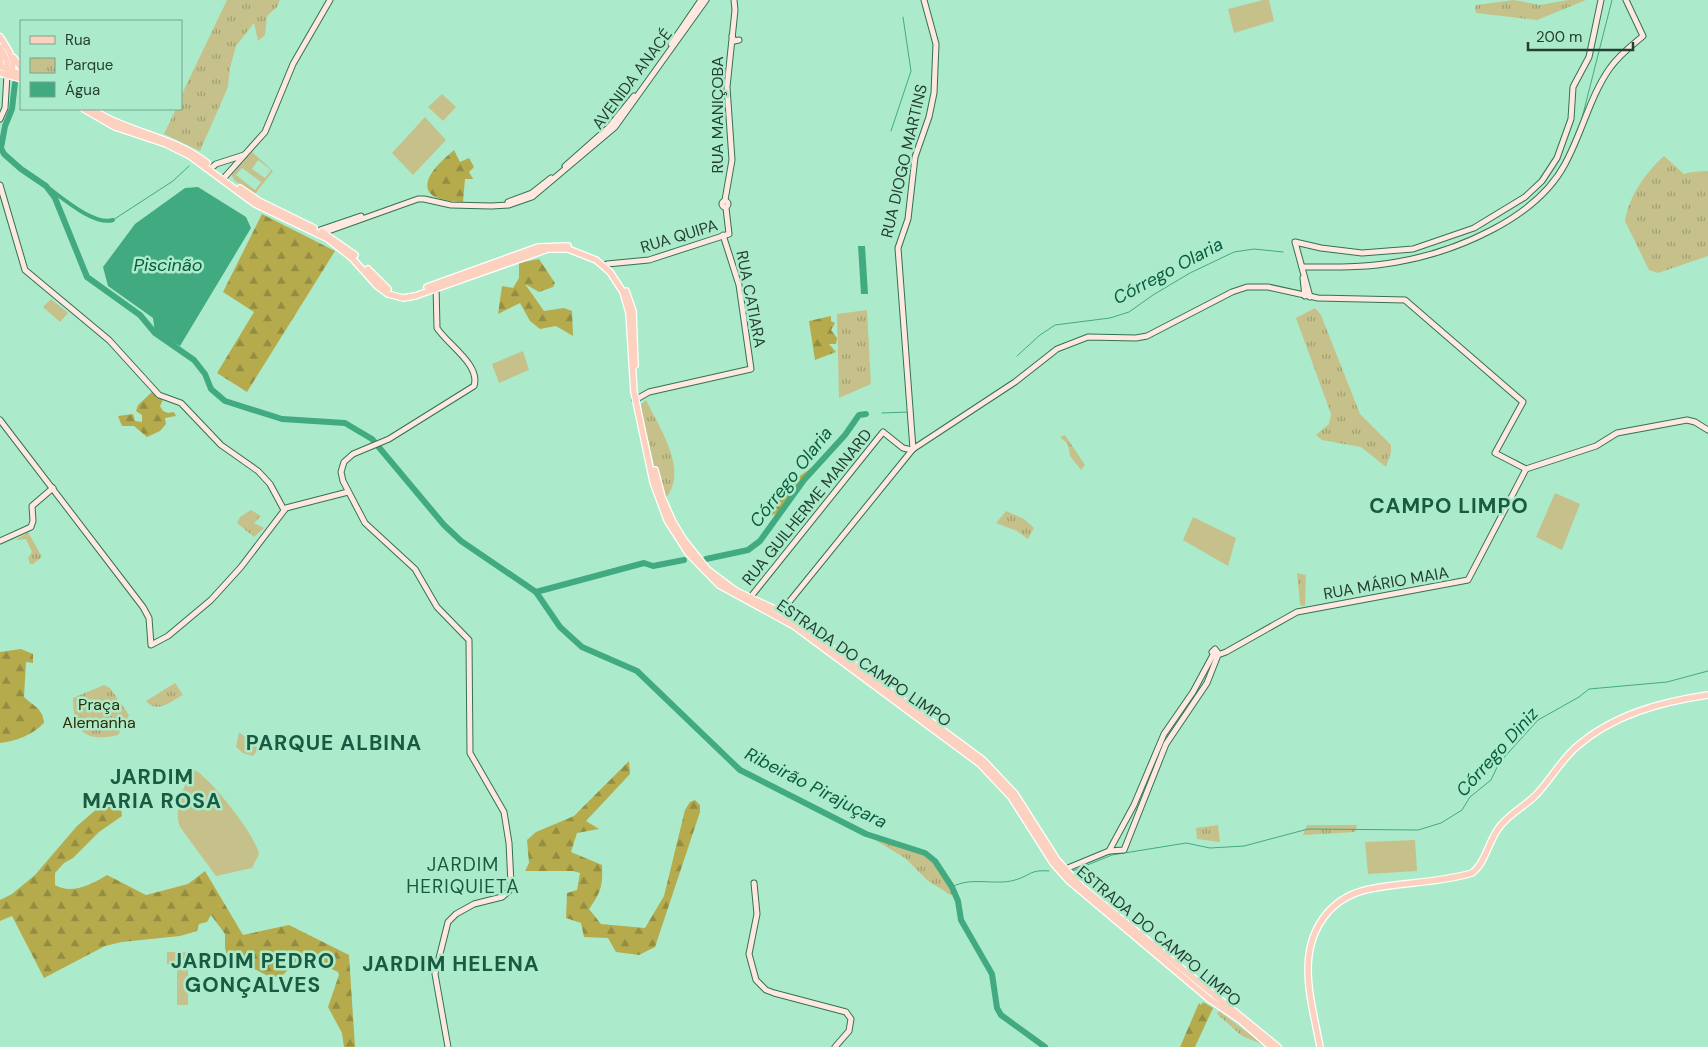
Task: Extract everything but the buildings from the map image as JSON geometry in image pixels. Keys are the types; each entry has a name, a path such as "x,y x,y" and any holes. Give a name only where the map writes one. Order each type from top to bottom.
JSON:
{"main road":[{"path":"0,37 20,67"},
{"path":"0,47 7,61 5,71"},
{"path":"0,55 5,71 20,78"},
{"path":"5,71 14,64 11,55"},
{"path":"5,71 20,74"},
{"name":"ESTRADA DO CAMPO LIMPO","path":"86,110 115,127 178,150 211,168"},
{"name":"ESTRADA DO CAMPO LIMPO","path":"94,110 122,126 173,142 211,168 264,209 319,232 348,253 377,286 388,294 407,298 528,250 549,245 571,246 586,250 607,264 624,286 633,311 637,399 663,500 677,530 700,561 725,584 794,626 980,764 1011,797 1053,863 1278,1047"},
{"name":"ESTRADA DO CAMPO LIMPO","path":"436,286 539,250 568,249 592,258 604,266 618,282 627,303 637,399 654,486 667,520 688,553 719,585 781,612 965,746 997,773 1027,811 1062,870 1087,897 1208,999 1240,1020 1271,1047"},
{"path":"654,486 663,500"},
{"path":"1321,1047 1309,992 1309,949 1316,928 1329,910 1344,898 1370,888 1472,873 1478,866 1493,836 1502,823 1536,795 1570,754 1587,739 1645,708 1708,695"},
{"path":"1208,999 1222,1000"}],"street":[{"path":"224,178 268,126 293,64 330,0"},
{"name":"AVENIDA ANACÉ","path":"319,232 424,196 449,202 503,203 532,193 609,127 654,68 701,0"},
{"name":"AVENIDA ANACÉ","path":"411,200 424,198 451,205 492,206 517,203 532,197 615,127 706,0"},
{"name":"RUA MANIÇOBA","path":"726,234 725,200 732,160 727,87 734,0"},
{"name":"RUA DIOGO MARTINS","path":"913,449 898,248 908,219 915,157 929,117 934,93 936,44 924,0"},
{"path":"1308,296 1295,242 1321,248 1362,253 1413,249 1474,228 1525,197 1550,172 1571,122 1573,87 1590,57 1601,0"},
{"path":"1302,267 1380,265 1416,258 1494,228 1541,198 1566,163 1610,68 1624,51 1643,36 1626,0"},
{"path":"732,36 734,41 739,40"},
{"path":"1,116 5,108 5,71"},
{"path":"211,168 244,155"},
{"path":"0,185 23,268 117,348 159,395 181,403 221,445 266,478 284,510"},
{"name":"RUA QUIPA","path":"607,264 649,260 726,234"},
{"name":"RUA CATIARA","path":"637,399 649,392 751,369 738,285 726,234"},
{"path":"1436,242 1438,251"},
{"path":"436,286 437,328 466,361 474,376 475,384 468,391 381,442 347,458 342,465 342,477 365,522 415,569 437,607 469,640 470,753 500,803 506,821 511,884 509,891 502,897 484,900 456,914 448,922 442,942 435,981 448,1047"},
{"path":"781,612 913,449 1015,382 1058,349 1094,336 1136,338 1147,336 1232,292 1247,287 1268,287 1308,296 1405,300 1523,402 1495,453 1526,469 1596,446 1617,433 1690,420 1708,430"},
{"path":"0,420 147,612 151,625 151,645 168,636 211,600 241,567 284,510 290,505 348,492"},
{"name":"RUA GUILHERME MAINARD","path":"749,599 883,432 903,448"},
{"path":"903,459 903,448 913,449"},
{"name":"RUA MÁRIO MAIA","path":"1216,654 1226,652 1297,612 1468,580 1526,469"},
{"path":"0,541 30,527 33,521 31,512 34,504 53,488"},
{"path":"1109,851 1132,810 1164,734 1193,692 1209,661 1216,654"},
{"path":"1062,870 1109,851 1124,850 1169,738 1206,683 1216,654"},
{"path":"1203,657 1209,661"},
{"path":"754,883 757,914 749,954 754,976 760,985 774,993 846,1012 851,1019 849,1030 834,1047"}],"green space":[{"path":"227,0 280,0 277,7 267,16 265,35 258,41 254,23 236,46 230,68 228,87 200,151 164,134 176,110 182,110 182,94"},
{"path":"1269,0 1274,21 1234,33 1228,9"},
{"path":"1514,0 1540,5 1568,0 1586,0 1537,20 1476,13 1476,5"},
{"path":"442,94 456,107 443,121 428,107"},
{"path":"425,117 446,140 413,175 392,153"},
{"path":"454,150 460,162 469,158 474,167 469,172 473,179 465,179 463,202 439,198 432,195 428,189 427,183 434,170"},
{"path":"252,152 273,171 255,194 235,181 231,174","holes":["258,160 271,170 265,178 252,169","242,168 261,182 255,190 236,175"]},
{"path":"1664,156 1684,174 1708,171 1708,256 1658,273 1649,270 1625,221 1630,203 1639,185"},
{"path":"262,214 335,251 247,392 217,373 254,312 223,292"},
{"path":"539,259 555,283 553,287 539,292 525,284 544,311 564,308 572,311 573,336 556,326 540,329 530,321 520,303 498,314 502,286 513,288 519,278 519,263"},
{"path":"51,299 68,313 60,322 43,307"},
{"path":"1315,308 1321,315 1360,414 1391,445 1391,452 1386,467 1361,447 1322,440 1316,435 1329,424 1331,414 1296,318"},
{"path":"867,310 871,384 839,398 837,314"},
{"path":"831,316 831,321 835,323 831,330 837,338 836,344 829,344 836,352 815,360 809,321"},
{"path":"523,351 529,370 499,383 492,364"},
{"path":"152,392 163,400 160,406 163,411 168,413 174,412 176,416 165,418 166,424 160,431 147,437 134,426 122,426 118,416 133,414 135,421 142,422 142,415 136,411 138,405"},
{"path":"646,400 670,450 673,463 674,476 672,488 665,499 661,495 640,405"},
{"path":"1065,435 1085,465 1081,470 1070,456 1068,444 1060,437"},
{"path":"814,466 809,476 777,513 771,516 767,512 777,500 774,491 777,488 781,494 789,491 787,485"},
{"path":"1555,493 1580,504 1562,550 1536,537"},
{"path":"251,510 261,516 254,523 264,528 254,537 237,523 240,517"},
{"path":"1006,511 1024,519 1034,528 1028,539 1017,531 996,523"},
{"path":"1193,517 1236,538 1228,566 1183,540"},
{"path":"28,532 42,557 33,564 30,564 28,558 32,552 26,539 16,540"},
{"path":"1297,573 1306,575 1305,606 1300,605"},
{"path":"21,649 33,654 33,663 26,662 24,697 40,711 44,723 24,737 0,743 0,652"},
{"path":"175,683 183,695 159,707 150,705 146,701"},
{"name":"Praça Alemanha","path":"104,685 110,688 129,715 118,735 97,737 89,735 78,726 75,718 73,698"},
{"path":"239,732 259,749 253,756 243,753 236,747"},
{"path":"629,761 630,774 586,821 599,829 577,833 571,852 602,865 600,888 589,909 601,924 645,928 664,896 685,810 690,802 695,800 700,805 700,812 655,947 639,955 616,952 608,938 584,937 581,923 566,918 567,893 577,890 580,873 573,871 525,871 529,863 527,840 536,832 574,816"},
{"path":"195,770 211,784 242,822 250,835 259,854 252,868 216,876 180,827 178,812 180,797"},
{"path":"117,803 121,808 122,816 99,832 73,858 64,863 55,873 55,885 61,888 75,889 95,882 107,875 146,895 188,884 205,871 243,935 289,925 349,955 355,1047 344,1047 342,1033 328,1007 339,975 338,972 302,955 283,975 277,977 266,975 249,966 230,964 225,948 225,934 211,915 207,922 199,924 197,931 180,936 122,942 105,946 44,978 12,916 0,921 0,900 12,894 35,875 77,826 98,808"},
{"path":"1218,825 1220,842 1197,839 1196,828"},
{"path":"1307,825 1357,825 1355,832 1303,835"},
{"path":"875,840 908,848 931,859 954,892 951,895 928,881 905,858"},
{"path":"1415,840 1417,871 1368,874 1365,842"},
{"path":"167,952 189,952 189,964 167,964"},
{"path":"188,968 188,1005 177,1005 177,969"},
{"path":"1203,1002 1213,1008 1195,1047 1180,1047 1199,1003 1201,1005"},
{"path":"1219,1011 1264,1045 1242,1036 1217,1014"}],"water":[{"name":"Piscinão","path":"198,187 246,217 251,228 180,346 155,333 153,318 108,286 103,267 135,224 185,188"},
{"path":"858,246 865,246 868,294 861,294"}],"waterway":[{"path":"1581,122 1612,0"},
{"path":"891,131 911,71 903,17"},
{"name":"Ribeirão Pirajuçara","path":"15,83 12,109 5,126 1,148 4,154 21,169 46,186 55,198 87,277 140,315 155,333 194,360 205,374 211,389 225,401 282,419 345,423 372,439 444,525 461,541 536,592 560,627 582,647 637,671 740,770 866,834 925,853 935,861 952,887 958,901 961,920 992,974 997,1008 1001,1015 1045,1047"},
{"path":"113,220 173,181 189,166"},
{"path":"46,186 87,215 105,221 113,220"},
{"name":"Córrego Olaria","path":"1017,356 1040,335 1055,325 1110,318 1129,312 1190,273 1234,252 1254,249 1283,252"},
{"name":"Córrego Olaria","path":"882,413 909,412"},
{"name":"Córrego Olaria","path":"706,559 748,550 760,541 804,480 845,435 859,415 866,414"},
{"name":"Córrego Olaria","path":"536,592 644,563 653,566 684,560"},
{"name":"Córrego Diniz","path":"1070,872 1112,855 1186,843 1210,848 1244,846 1308,829 1418,830 1441,823 1462,810 1470,797 1491,780 1499,763 1538,720 1579,697 1589,689 1667,682 1708,671"},
{"path":"952,887 967,882 1007,882 1034,872 1049,871"}],"district":[{"name":"CAMPO LIMPO","path":"1449,506"},
{"name":"PARQUE ALBINA","path":"334,743"},
{"name":"JARDIM MARIA ROSA","path":"152,789"},
{"name":"JARDIM HERIQUIETA","path":"463,875"},
{"name":"JARDIM HELENA","path":"451,964"},
{"name":"JARDIM PEDRO GONÇALVES","path":"253,973"}]}
